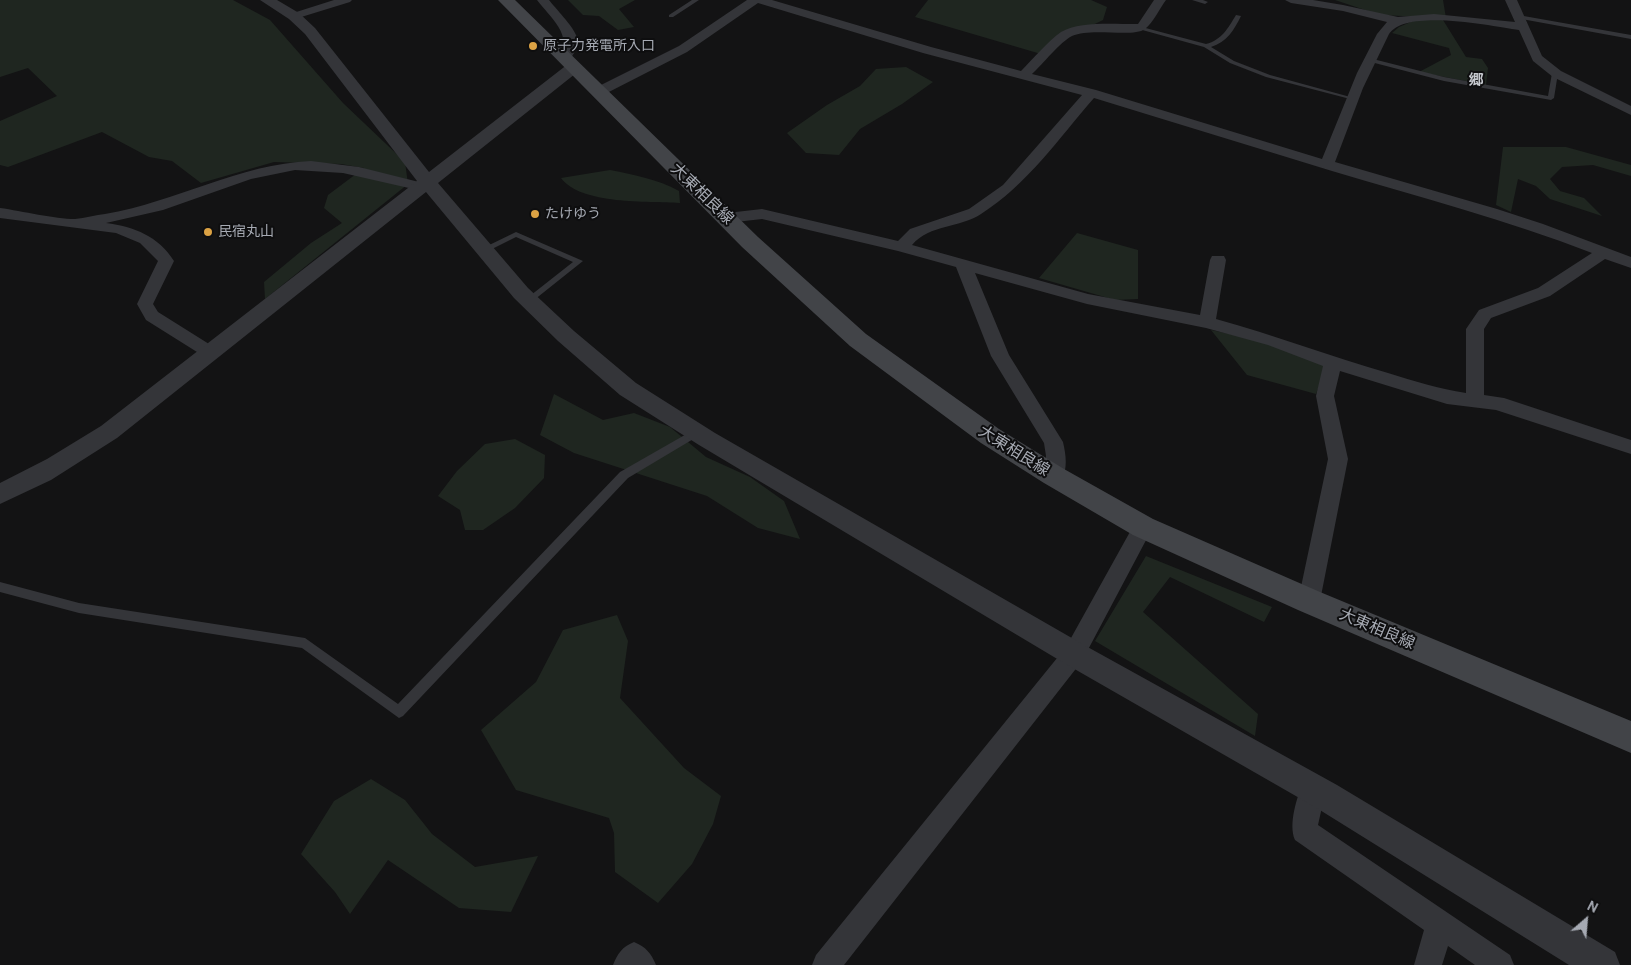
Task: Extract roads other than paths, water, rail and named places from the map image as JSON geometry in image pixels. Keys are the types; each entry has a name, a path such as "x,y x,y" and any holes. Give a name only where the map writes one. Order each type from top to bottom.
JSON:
{"main road":[{"name":"大東相良線","path":"506,0 750,242 858,340 938,400 1054,476 1144,527 1309,601 1631,737"}],"street":[{"path":"267,0 294,16 325,49 425,185 529,301 566,336 628,389 697,432 1074,654 1313,789 1602,965"},
{"path":"294,16 346,0"},
{"path":"0,494 24,484 83,450 211,353 425,185 570,62 570,35 543,0"},
{"path":"598,92 683,49 755,0"},
{"path":"760,0 927,50 1090,93 1492,212 1631,263"},
{"path":"1023,76 1065,35 1092,28 1138,28 1142,26 1160,0"},
{"path":"1291,0 1327,3 1398,21"},
{"path":"1511,0 1537,58 1555,73 1631,111"},
{"path":"1327,164 1360,76 1388,26 1398,21 1411,19 1464,18 1520,22"},
{"path":"902,247 915,232 974,212 1008,188 1090,93"},
{"path":"76,223 129,215 169,204 233,178 263,170 296,166 324,166 425,185"},
{"path":"0,213 118,229 134,234 160,251 166,261 146,304 152,316 211,353"},
{"path":"727,218 762,214 902,247 1087,299 1207,322 1274,341 1333,363 1447,397 1497,404 1631,447"},
{"path":"1475,401 1475,329 1484,314 1544,292 1603,252"},
{"path":"1207,322 1218,260"},
{"path":"963,264 1000,356 1053,442 1056,456 1054,476"},
{"path":"1309,601 1338,459 1325,396 1333,363"},
{"path":"826,965 1074,654 1144,527"},
{"path":"1313,789 1304,831 1440,926 1500,965"},
{"path":"1428,965 1440,926"},
{"path":"627,965 634,956 642,965"}],"lane":[{"path":"671,16 696,0"},
{"path":"1195,0 1205,2"},
{"path":"1206,46 1216,44 1226,38 1238,16"},
{"path":"1520,22 1631,37"},
{"path":"1138,28 1206,46 1232,62 1268,76 1352,98"},
{"path":"1369,60 1444,79 1551,98 1555,73"},
{"path":"483,250 516,234 578,261 529,301"},
{"path":"0,587 79,608 305,643 399,712 624,476 697,432"}],"place":[{"name":"原子力発電所入口","path":"533,46"},
{"name":"たけゆう","path":"535,214"},
{"name":"民宿丸山","path":"208,232"}],"district":[{"name":"郷","path":"1476,81"}]}
